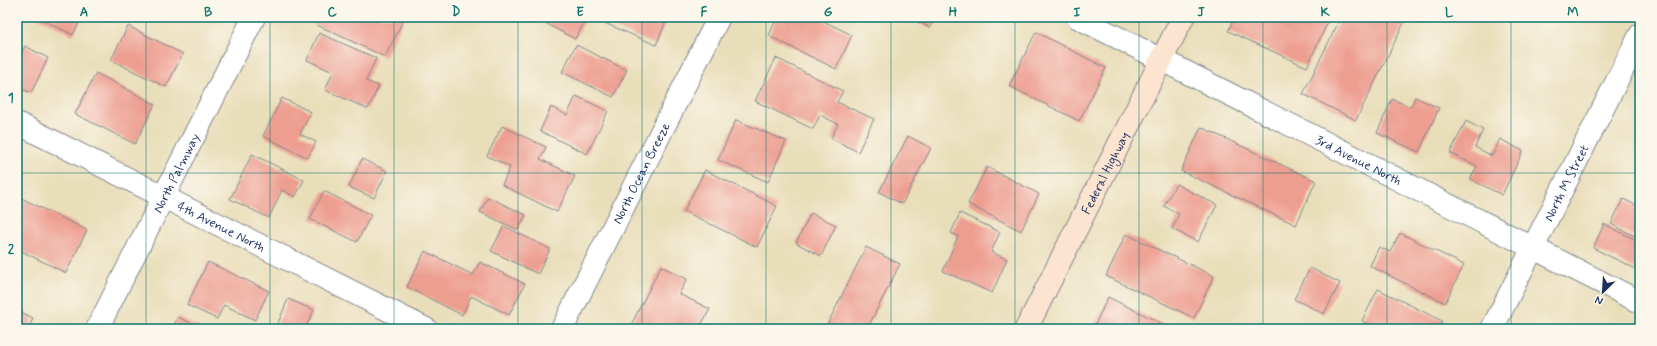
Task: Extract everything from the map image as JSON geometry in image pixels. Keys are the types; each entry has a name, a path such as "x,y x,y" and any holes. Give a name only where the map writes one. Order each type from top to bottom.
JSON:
{"main road":[{"name":"Federal Highway","path":"1026,329 1183,17"}],"street":[{"name":"North Palmway","path":"97,329 254,17"},
{"name":"North Ocean Breeze","path":"562,329 719,17"},
{"name":"3rd Avenue North","path":"1077,17 1640,302"},
{"name":"North M Street","path":"1492,329 1640,35"},
{"name":"4th Avenue North","path":"17,123 426,329"}],"building":[{"path":"37,17 82,17 73,35"},
{"path":"318,17 405,17 385,57 315,24"},
{"path":"534,17 577,17 585,21 575,39"},
{"path":"602,17 668,17 656,45 600,21"},
{"path":"777,17 815,17 852,35 836,69 769,36"},
{"path":"908,17 935,17 930,28"},
{"path":"1235,17 1330,17 1307,67 1228,31"},
{"path":"1341,17 1407,17 1356,120 1303,94"},
{"path":"128,26 183,54 166,87 111,60"},
{"path":"1036,32 1106,68 1079,121 1009,86"},
{"path":"319,33 376,58 366,81 379,86 368,109 325,90 333,72 307,60"},
{"path":"576,45 627,70 613,97 562,72"},
{"path":"25,46 48,58 31,93 17,87 17,62"},
{"path":"776,58 843,91 837,102 874,119 858,152 831,138 838,124 820,115 813,129 755,101"},
{"path":"96,73 155,104 135,144 75,114"},
{"path":"576,96 608,111 587,154 540,131 551,107 567,115"},
{"path":"1415,97 1439,108 1419,152 1377,133 1392,99 1411,107"},
{"path":"282,98 311,112 300,134 316,142 308,158 263,136"},
{"path":"736,120 786,141 768,182 718,160"},
{"path":"1466,121 1483,130 1475,147 1492,156 1500,139 1523,151 1502,195 1470,179 1477,166 1450,153"},
{"path":"502,126 546,147 540,159 575,176 557,212 502,185 510,167 487,156"},
{"path":"1201,127 1316,181 1296,225 1181,171"},
{"path":"908,136 931,148 902,204 879,192"},
{"path":"252,154 304,180 295,197 282,190 269,218 230,199"},
{"path":"362,159 387,171 374,198 349,187"},
{"path":"987,167 1039,194 1021,231 968,204"},
{"path":"705,170 777,206 757,247 684,211"},
{"path":"1176,184 1217,205 1198,242 1172,229 1179,214 1164,206"},
{"path":"324,191 371,215 357,242 310,219"},
{"path":"17,196 87,230 66,273 17,249"},
{"path":"488,197 526,215 518,230 480,212"},
{"path":"1623,199 1640,207 1640,239 1611,224"},
{"path":"811,213 836,225 821,256 796,243"},
{"path":"960,213 1000,232 991,252 1007,259 992,293 943,271 958,236 951,233"},
{"path":"1604,224 1640,242 1640,271 1593,248"},
{"path":"504,226 550,249 538,274 491,251"},
{"path":"1400,233 1464,265 1445,303 1370,266 1379,247 1390,252"},
{"path":"1126,234 1214,276 1194,318 1106,276"},
{"path":"866,247 900,264 867,329 825,329"},
{"path":"425,251 473,275 480,262 525,284 509,315 471,296 462,315 407,287"},
{"path":"208,262 269,291 255,320 224,305 217,319 187,305"},
{"path":"661,266 687,279 679,294 710,309 699,329 692,329 680,323 677,329 634,329 630,327"},
{"path":"1310,268 1340,283 1324,314 1294,299"},
{"path":"1378,289 1442,321 1438,329 1378,329 1362,321"},
{"path":"1108,297 1173,329 1093,329"},
{"path":"288,299 314,310 305,329 276,328"},
{"path":"17,310 33,318 28,329 17,329"},
{"path":"178,317 203,329 172,329"}]}
